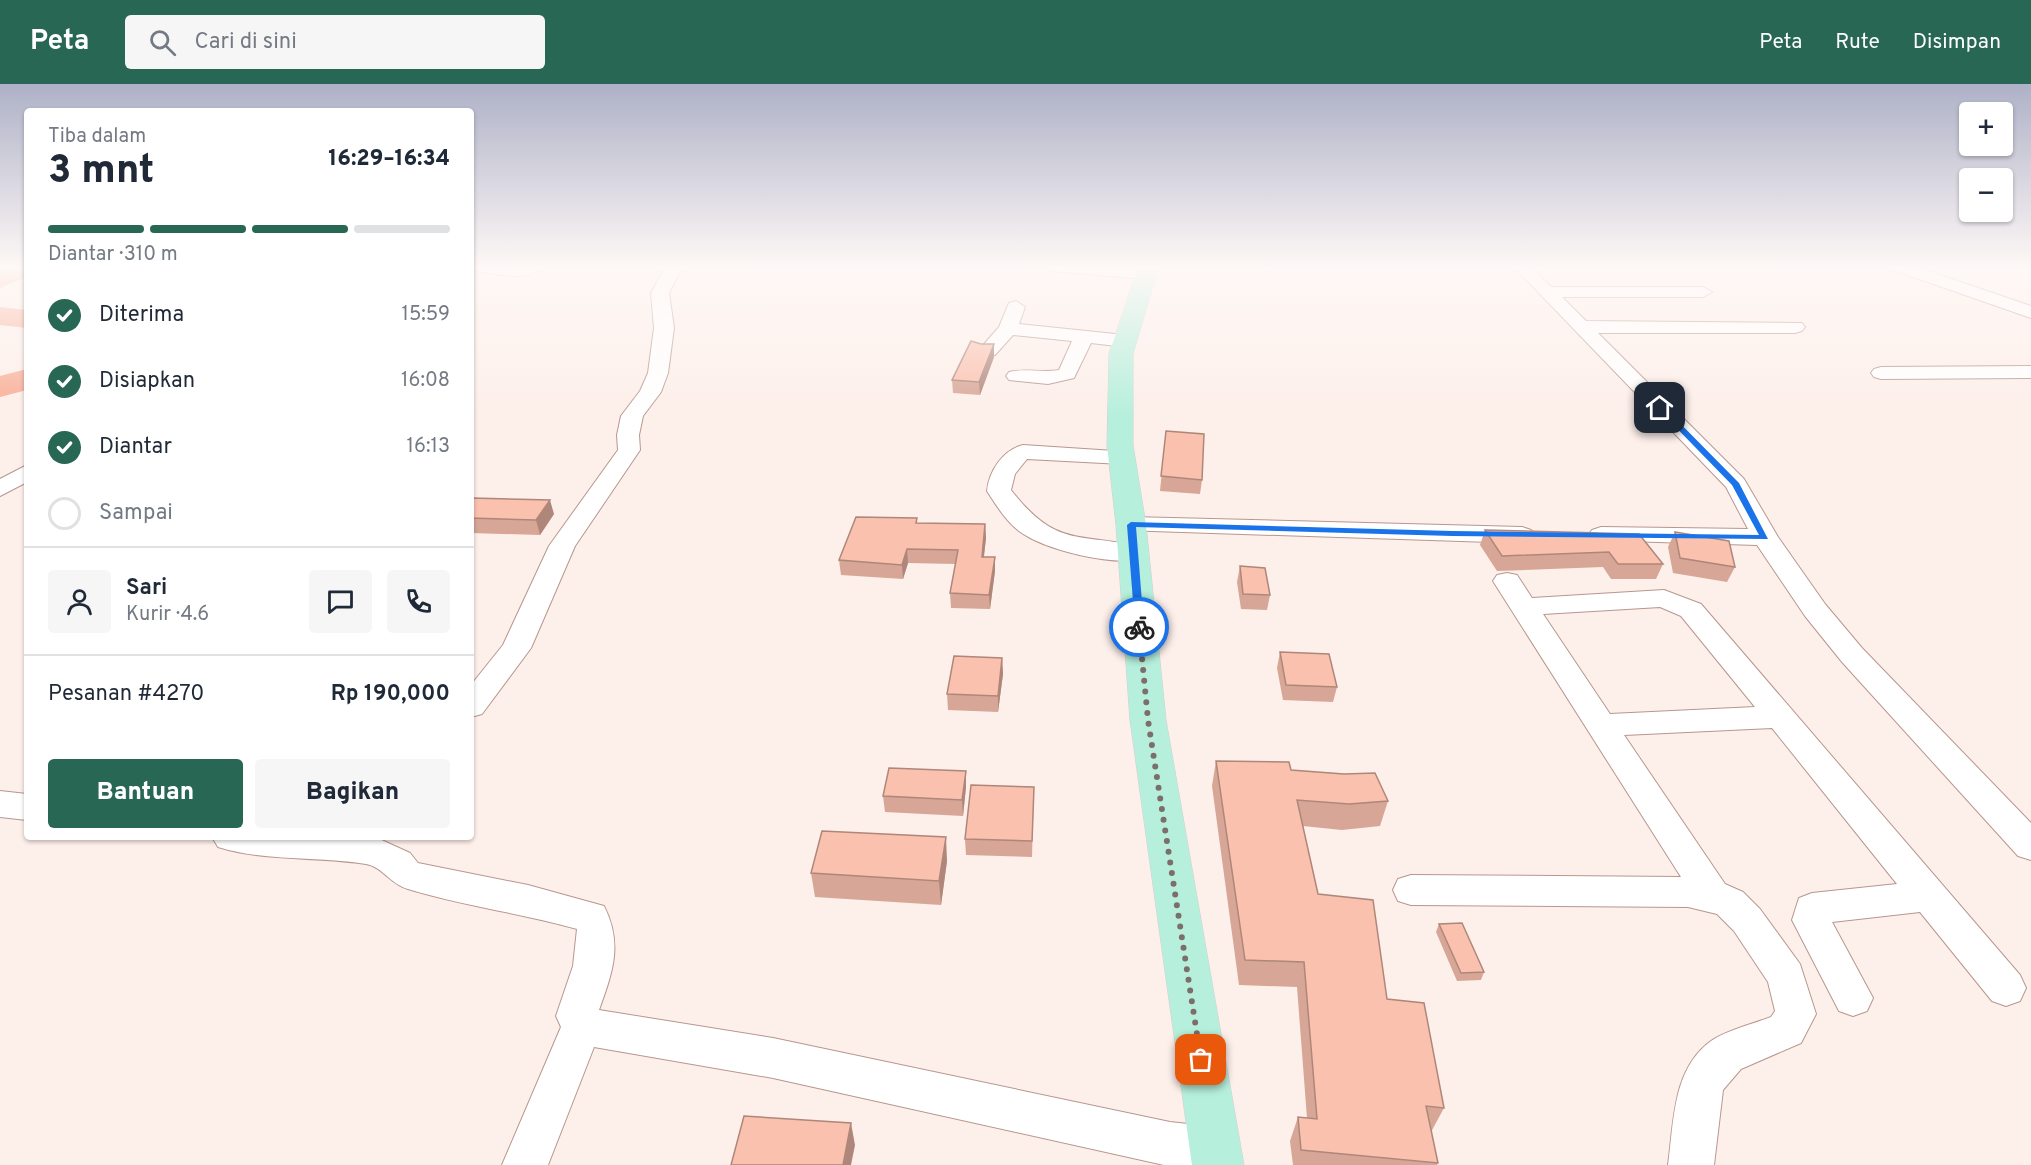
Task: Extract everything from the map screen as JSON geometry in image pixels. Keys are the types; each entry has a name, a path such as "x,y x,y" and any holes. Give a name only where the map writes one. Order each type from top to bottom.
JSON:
{"main road":[{"path":"1133,316 1121,354 1122,457 1132,539 1148,720 1217,1158"}],"street":[{"path":"474,702 516,648 561,546 629,450 628,435 632,416 650,392 658,374 664,328 663,316"},
{"path":"988,351 1008,329 1012,316"},
{"path":"1570,316 1736,484 1765,537 1815,610 1852,655 2031,846"},
{"path":"1580,327 1795,327"},
{"path":"1008,329 1125,341"},
{"path":"1016,376 1048,378 1067,374 1084,337"},
{"path":"1881,373 2031,372"},
{"path":"1122,457 1023,452 1010,463 999,486 999,491 1025,523 1035,530 1075,544 1132,539 1545,535"},
{"path":"0,489 24,473"},
{"path":"1579,535 1765,537"},
{"path":"1712,895 1515,594 1664,598 1678,602 1691,610 1931,895 2006,988"},
{"path":"1601,725 1779,717"},
{"path":"0,804 24,807"},
{"path":"250,840 375,851 393,846 398,863 406,874 440,884 528,900 591,917 597,924 597,936 593,961 576,1016 582,1026 773,1058 1170,1144 1217,1158"},
{"path":"1410,890 1688,892 1712,895 1730,903 1747,920 1786,976 1796,1014 1786,1030 1726,1055 1702,1082 1691,1165"},
{"path":"1853,998 1810,920 1812,909 1931,895"},
{"path":"525,1165 582,1026"}],"building":[{"path":"971,341 994,344 979,382 952,380"},
{"path":"1166,431 1204,434 1202,480 1161,476"},
{"path":"474,498 550,500 536,520 474,518"},
{"path":"856,517 917,518 916,523 985,524 982,557 995,557 989,595 950,593 958,550 907,549 902,565 839,560"},
{"path":"1485,530 1639,534 1663,564 1618,564 1609,552 1502,556"},
{"path":"1675,532 1729,541 1735,567 1680,558"},
{"path":"1240,566 1265,568 1270,595 1243,594"},
{"path":"1280,652 1329,654 1337,687 1286,685"},
{"path":"954,656 1002,658 998,696 947,694"},
{"path":"1216,761 1289,762 1291,770 1344,774 1375,773 1388,801 1349,804 1297,800 1318,894 1373,900 1387,999 1424,1003 1444,1108 1426,1106 1438,1163 1301,1150 1298,1117 1317,1119 1304,962 1245,960"},
{"path":"889,768 966,771 962,800 883,796"},
{"path":"971,785 1034,787 1032,841 965,839"},
{"path":"822,831 946,837 939,881 811,873"},
{"path":"1462,923 1484,972 1461,973 1439,924"},
{"path":"744,1116 851,1123 843,1165 731,1165"}],"waterway":[{"path":"4,316 24,319"},
{"path":"0,387 24,380"}],"way so far":[{"path":"1139,627 1148,720 1201,1060"}],"route":[{"path":"1139,627 1131,525 1452,534 1765,537 1746,498 1736,484 1660,408"}]}
